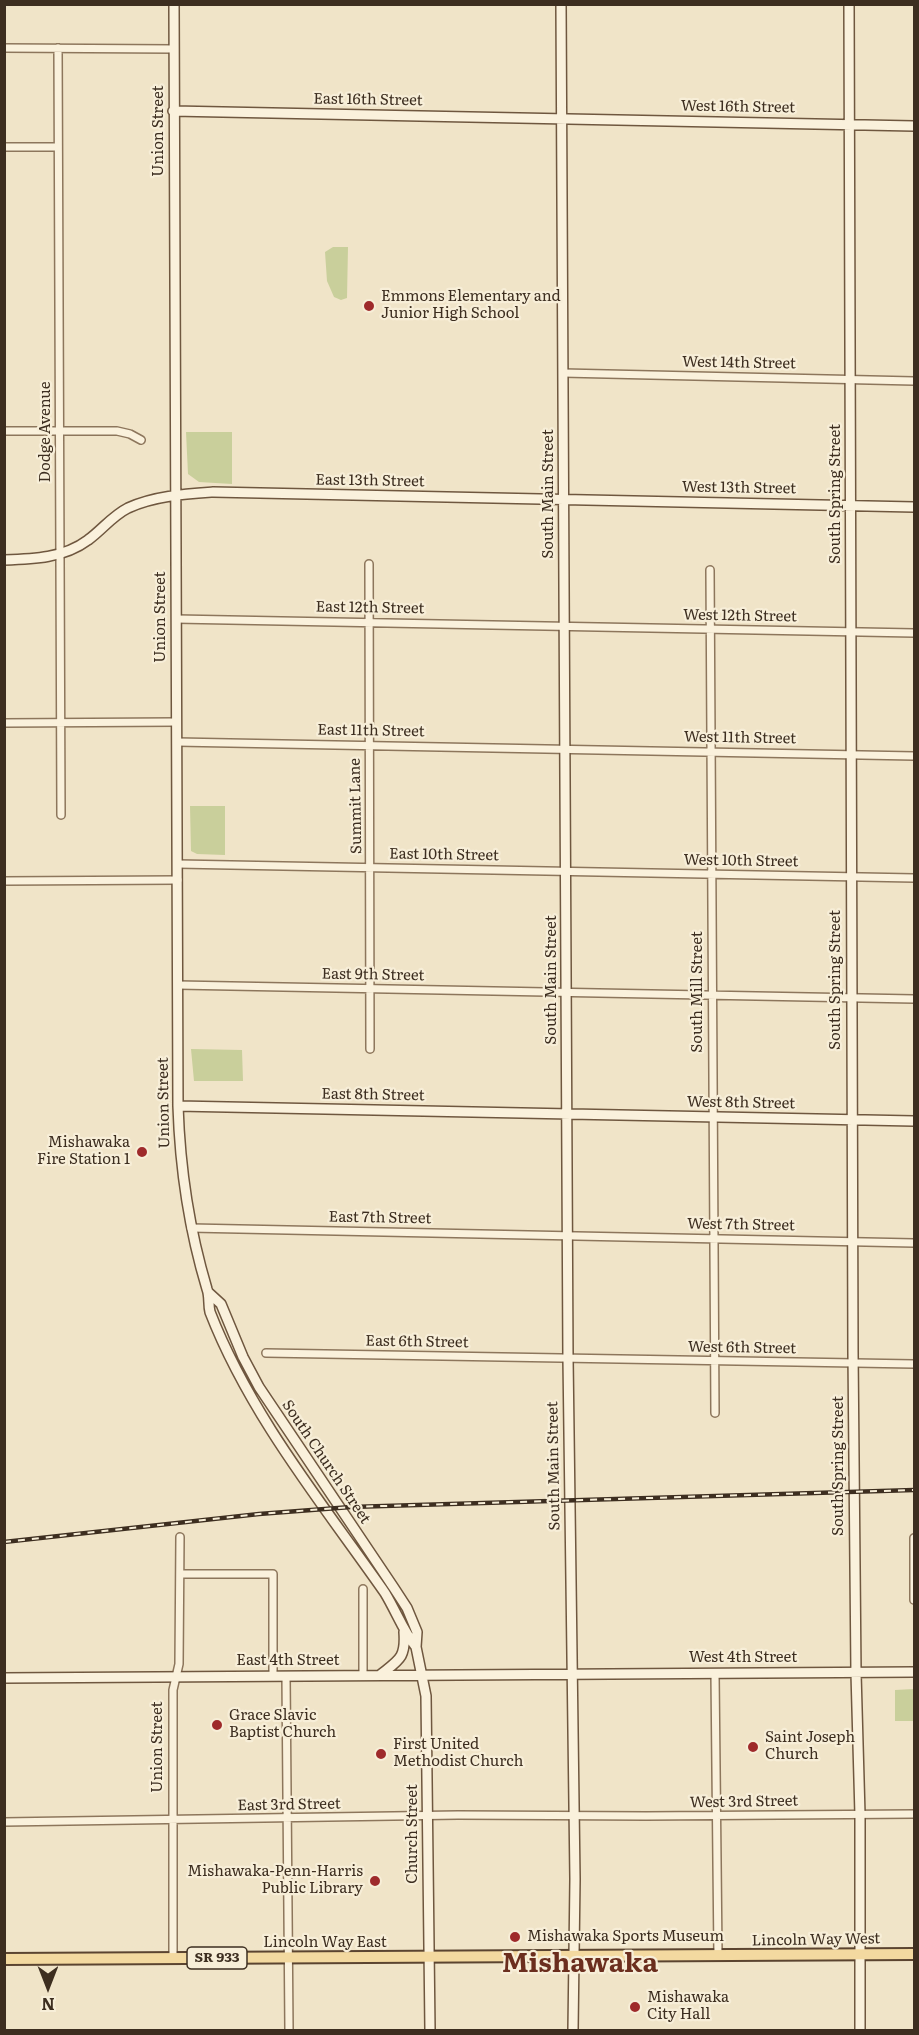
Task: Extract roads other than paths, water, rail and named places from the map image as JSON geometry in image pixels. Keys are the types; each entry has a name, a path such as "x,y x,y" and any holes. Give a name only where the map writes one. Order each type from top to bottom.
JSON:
{"main road":[{"name":"Lincoln Way West","path":"573,1956 915,1954"},
{"name":"Lincoln Way East","path":"4,1959 573,1956"}],"street":[{"name":"Union Street","path":"174,4 178,1106 181,1167 191,1228"},
{"name":"South Main Street","path":"561,4 568,1358 574,1816 573,2031"},
{"name":"South Spring Street","path":"849,4 851,998 856,1673 860,1815 860,2031"},
{"path":"4,48 174,49"},
{"name":"Dodge Avenue","path":"58,48 61,815"},
{"name":"East 16th Street","path":"173,111 562,118"},
{"name":"West 16th Street","path":"562,118 915,126"},
{"path":"4,147 58,147"},
{"name":"West 14th Street","path":"563,373 915,381"},
{"path":"4,431 117,431 141,440"},
{"name":"East 13th Street","path":"175,495 234,492 564,500"},
{"path":"4,560 34,559 60,554 90,539 111,519 126,509 175,495"},
{"name":"West 13th Street","path":"564,500 915,507"},
{"name":"Summit Lane","path":"369,564 370,1049"},
{"name":"South Mill Street","path":"710,570 715,1413"},
{"name":"East 12th Street","path":"176,620 564,626"},
{"name":"West 12th Street","path":"564,626 915,633"},
{"path":"4,723 177,722"},
{"name":"East 11th Street","path":"177,742 565,749"},
{"name":"West 11th Street","path":"565,749 915,756"},
{"name":"East 10th Street","path":"178,864 566,871"},
{"name":"West 10th Street","path":"566,871 915,878"},
{"path":"4,881 178,880"},
{"name":"East 9th Street","path":"178,985 915,999"},
{"name":"East 8th Street","path":"178,1106 567,1114"},
{"name":"West 8th Street","path":"567,1114 915,1121"},
{"name":"East 7th Street","path":"191,1228 568,1235"},
{"name":"South Church Street","path":"191,1228 209,1293 209,1308 231,1362 282,1446 385,1593 416,1647 423,1675"},
{"name":"West 7th Street","path":"568,1235 915,1243"},
{"name":"South Church Street","path":"209,1293 221,1304 243,1357 270,1407 406,1608 417,1632 416,1647"},
{"name":"East 6th Street","path":"266,1353 568,1358"},
{"name":"West 6th Street","path":"568,1358 915,1364"},
{"name":"Union Street","path":"173,1959 173,1690 179,1664 180,1537"},
{"path":"914,1538 915,1600"},
{"path":"180,1574 273,1574 273,1676"},
{"path":"363,1589 363,1676"},
{"path":"380,1675 403,1654 405,1646 403,1626"},
{"name":"West 4th Street","path":"571,1674 915,1672"},
{"name":"East 4th Street","path":"4,1678 571,1674"},
{"path":"716,1674 718,1956"},
{"name":"Church Street","path":"423,1675 428,1726 430,2031"},
{"path":"286,1676 289,2031"},
{"name":"West 3rd Street","path":"574,1816 915,1814"},
{"name":"East 3rd Street","path":"4,1822 458,1815 574,1816"}],"railway":[{"path":"4,1542 259,1514 351,1507 914,1490"}],"place":[{"name":"Emmons Elementary and Junior High School","path":"369,306"},
{"name":"Mishawaka Fire Station 1","path":"142,1152"},
{"name":"Grace Slavic Baptist Church","path":"217,1725"},
{"name":"Saint Joseph Church","path":"753,1747"},
{"name":"First United Methodist Church","path":"381,1754"},
{"name":"Mishawaka-Penn-Harris Public Library","path":"375,1881"},
{"name":"Mishawaka Sports Museum","path":"515,1937"},
{"name":"Mishawaka City Hall","path":"635,2007"}],"district":[{"name":"Mishawaka","path":"580,1964"}]}
